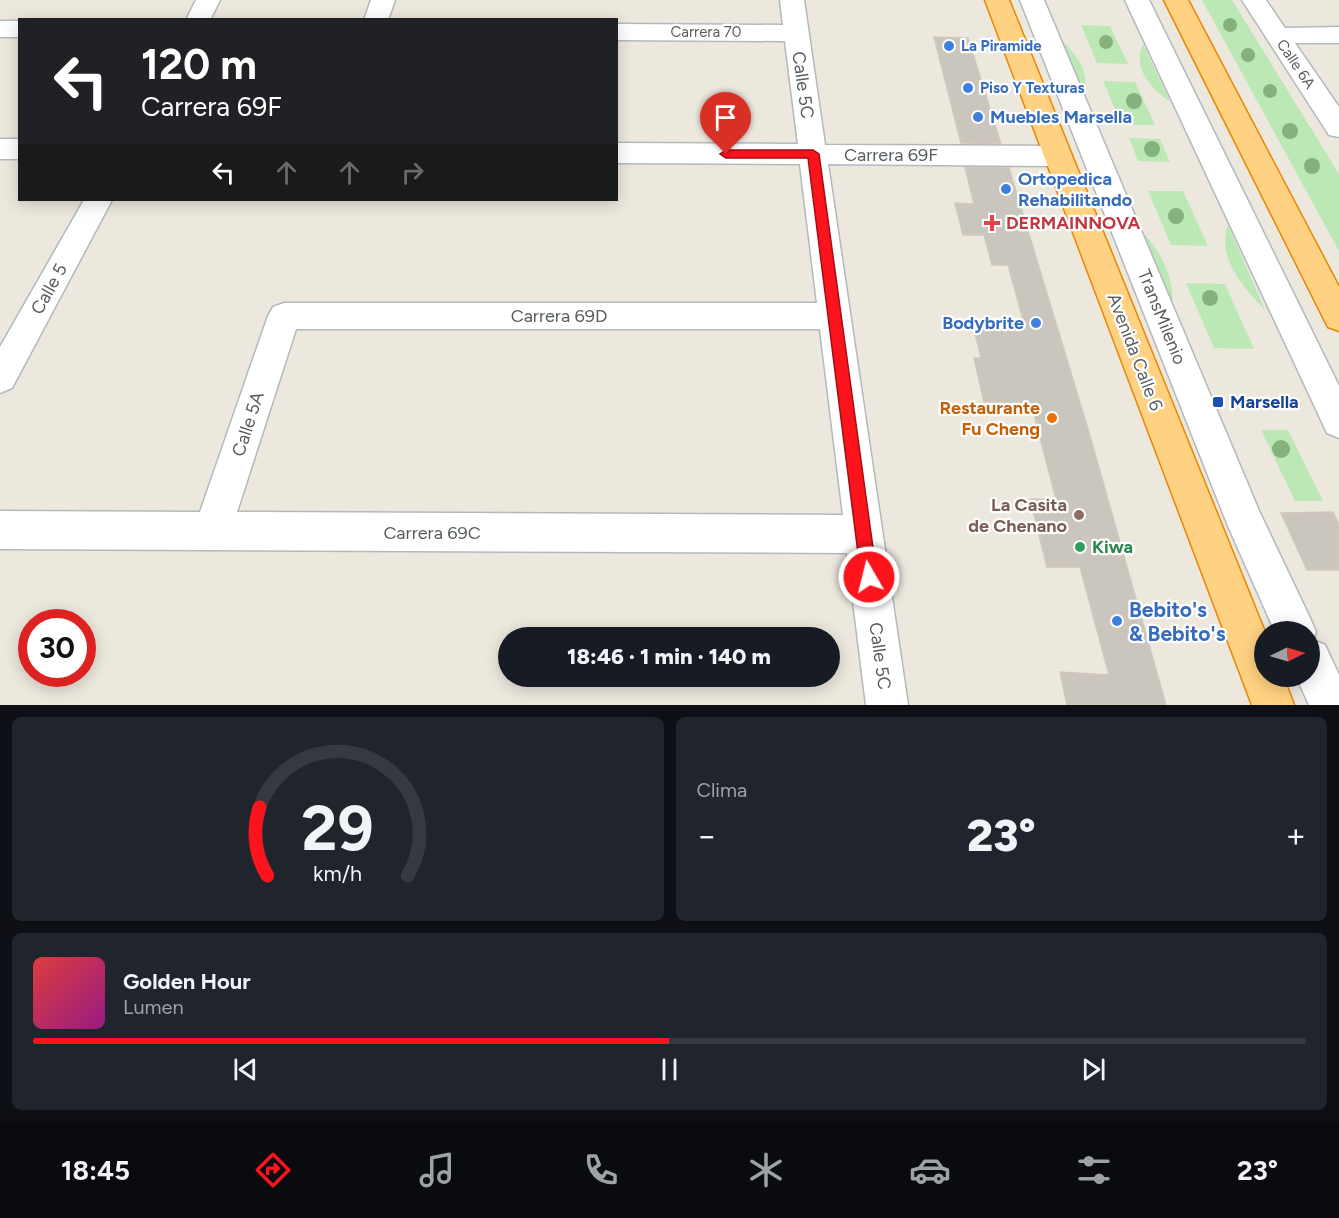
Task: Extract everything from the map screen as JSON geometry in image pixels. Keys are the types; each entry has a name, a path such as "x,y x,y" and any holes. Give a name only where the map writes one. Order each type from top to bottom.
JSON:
{"highway":[{"name":"Avenida Calle 6","path":"997,0 1273,705"},
{"path":"1176,0 1339,318"}],"street":[{"path":"199,18 208,0"},
{"path":"377,18 383,0"},
{"name":"Calle 5C","path":"792,0 887,705"},
{"name":"TransMilenio","path":"1032,0 1247,526 1291,621"},
{"path":"1137,0 1339,422"},
{"name":"Calle 6A","path":"1254,0 1339,128"},
{"path":"0,29 18,29"},
{"name":"Carrera 70","path":"618,32 796,33"},
{"path":"1277,36 1339,35"},
{"path":"1307,81 1339,81"},
{"path":"0,149 18,149"},
{"name":"Carrera 69F","path":"618,153 1058,156"},
{"name":"Calle 5","path":"0,378 97,201"},
{"name":"Carrera 69D","path":"284,316 834,316"},
{"name":"Calle 5A","path":"212,532 284,316"},
{"name":"Carrera 69C","path":"0,530 864,534"},
{"path":"1320,681 1331,705"}],"green space":[{"path":"1202,0 1232,0 1339,174 1339,251"},
{"path":"1081,25 1110,26 1128,64 1097,63"},
{"path":"1063,42 1079,61 1085,75 1084,100"},
{"path":"1143,44 1170,102 1156,91 1145,77 1140,62"},
{"path":"1103,81 1135,82 1155,125 1122,125"},
{"path":"1129,138 1160,139 1170,162 1138,161"},
{"path":"1148,191 1183,191 1208,246 1171,245"},
{"path":"1132,221 1157,250 1163,261 1171,285 1172,310"},
{"path":"1228,225 1265,310 1241,282 1229,261 1225,237"},
{"path":"1186,283 1225,284 1254,349 1214,348"},
{"path":"1261,430 1288,430 1323,501 1295,501"}],"building":[{"path":"934,37 968,38 1001,144 961,143"},
{"path":"965,167 1009,168 1088,429 1166,705 1067,705 1060,672 1109,675 1080,567 1047,567 1030,499 1056,499 1031,403 984,402 974,358 981,358 974,329 1026,330 1008,265 992,265 984,235 963,235 955,203 974,204"},
{"path":"1333,512 1339,525 1339,570 1307,570 1281,513"}],"place":[{"name":"La Piramide","path":"949,46"},
{"name":"Piso Y Texturas","path":"968,88"},
{"name":"Muebles Marsella","path":"978,117"},
{"name":"Ortopedica Rehabilitando","path":"1006,189"},
{"name":"DERMAINNOVA","path":"992,223"},
{"name":"Bodybrite","path":"1036,323"},
{"name":"Marsella","path":"1218,402"},
{"name":"Restaurante Fu Cheng","path":"1052,418"},
{"name":"La Casita de Chenano","path":"1079,515"},
{"name":"Kiwa","path":"1080,547"},
{"name":"Bebito's & Bebito's","path":"1117,621"}],"route":[{"path":"726,154 813,154 869,577"}]}
